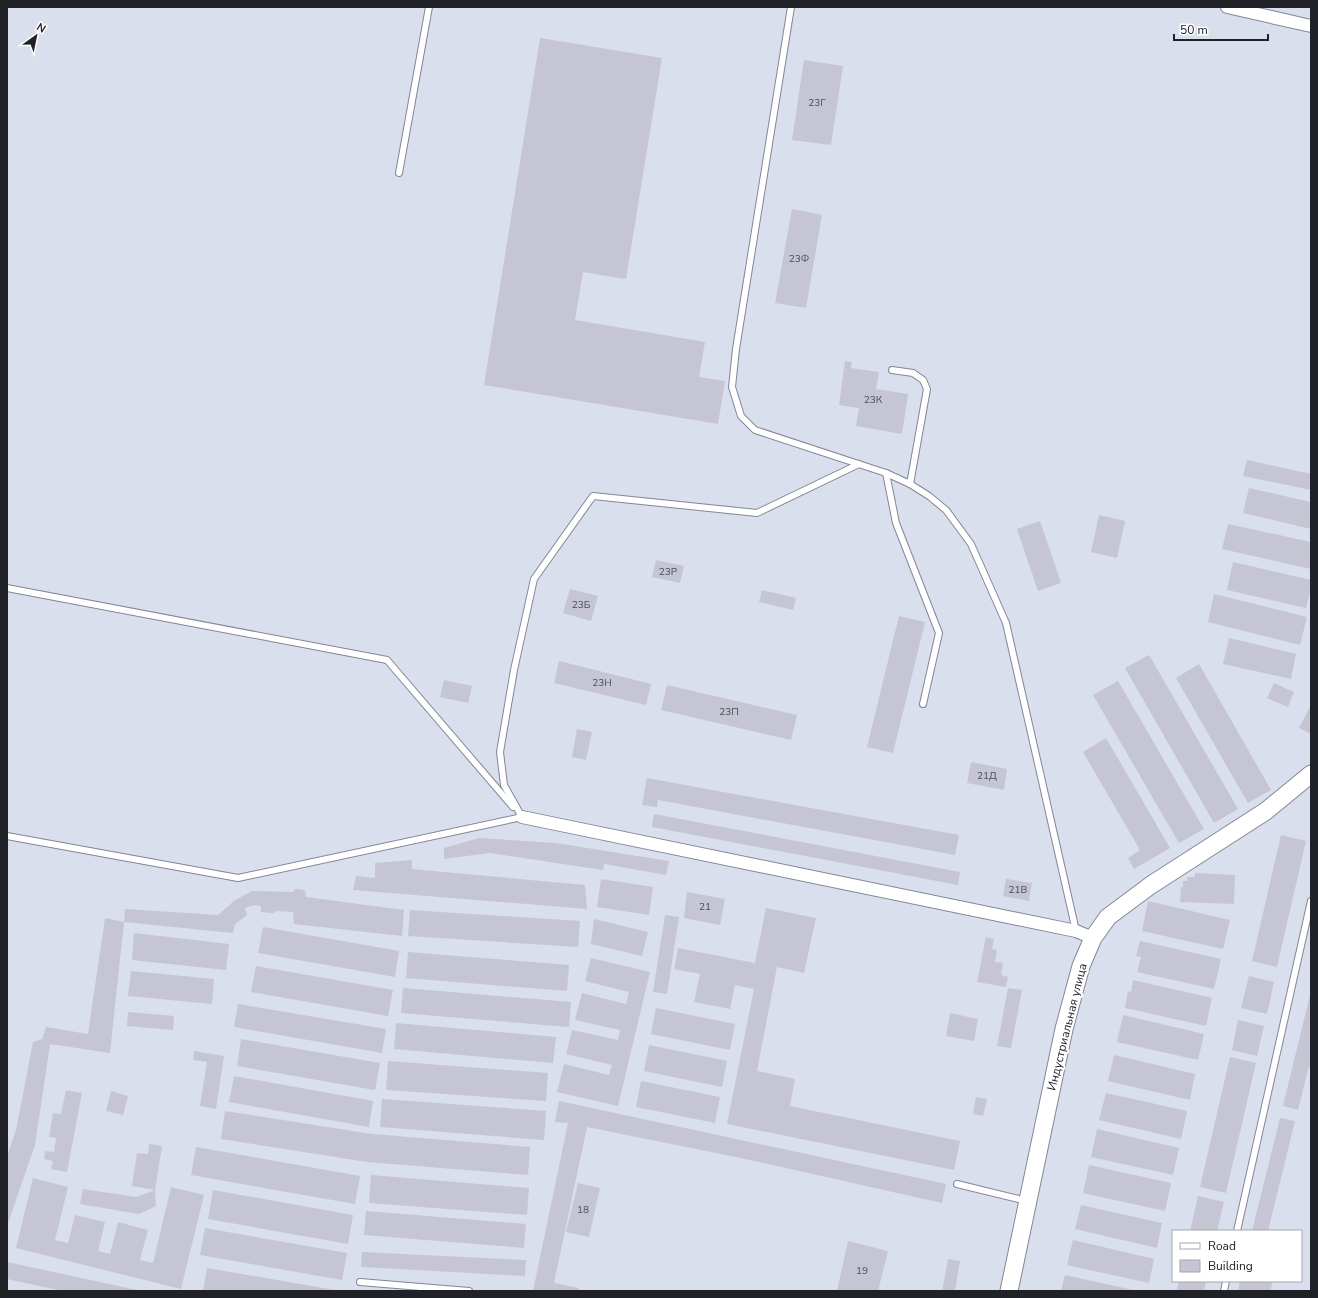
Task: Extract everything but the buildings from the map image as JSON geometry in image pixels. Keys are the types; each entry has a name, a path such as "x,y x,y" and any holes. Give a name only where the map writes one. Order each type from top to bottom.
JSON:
{"street":[{"path":"1228,7 1311,26"},
{"name":"Индустриальная улица","path":"1009,1291 1064,1029 1081,966 1093,938 1108,917 1151,885 1266,811 1311,774"},
{"path":"522,817 1076,931 1093,938"}],"lane":[{"path":"399,173 429,7"},
{"path":"791,7 736,349 732,387 741,416 755,430 886,473 910,484 929,496 946,510 971,544 1006,623 1076,931"},
{"path":"892,370 913,374 924,380 927,388 910,484"},
{"path":"522,817 504,785 500,752 514,670 534,579 593,496 757,513 859,464"},
{"path":"886,473 896,523 939,633 923,704"},
{"path":"7,588 387,660 522,817"},
{"path":"7,836 238,878 522,817"},
{"path":"1237,1230 1311,901"},
{"path":"957,1184 1028,1201"},
{"path":"360,1282 469,1291"}]}
